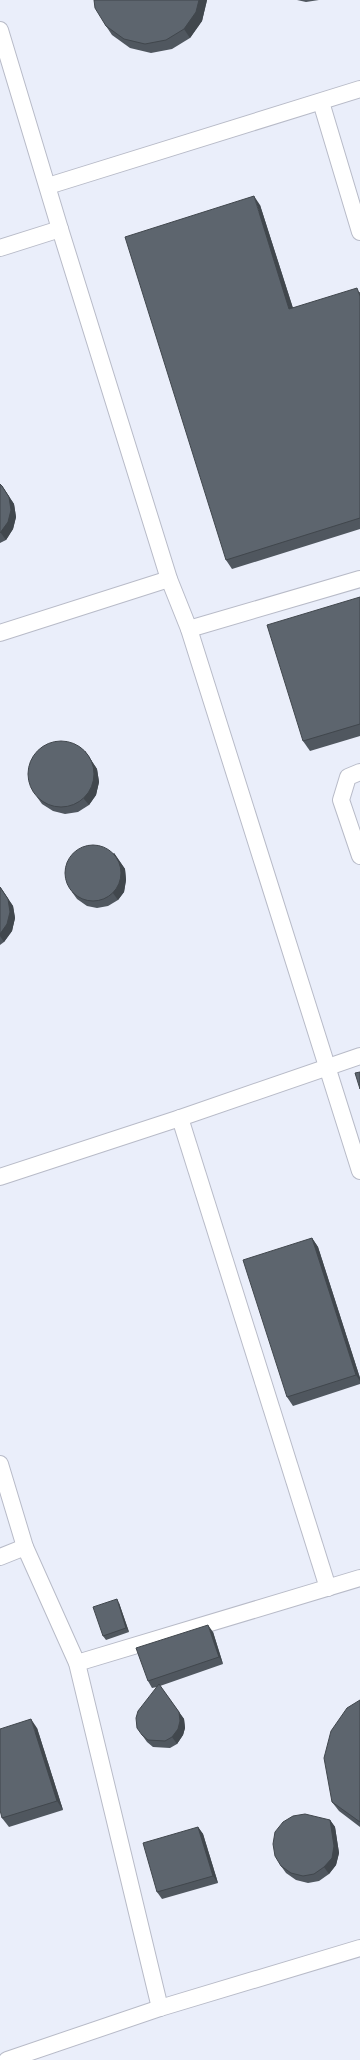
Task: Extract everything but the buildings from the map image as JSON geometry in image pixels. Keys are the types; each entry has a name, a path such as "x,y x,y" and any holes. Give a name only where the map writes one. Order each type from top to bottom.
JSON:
{"lane":[{"path":"0,30 60,229 169,579 188,629 360,1171"},
{"path":"48,186 360,90"},
{"path":"321,102 360,232"},
{"path":"0,248 60,229"},
{"path":"0,633 169,579"},
{"path":"188,629 360,579"},
{"path":"360,772 348,777 341,800 360,856"},
{"path":"0,1177 328,1069 360,1056"},
{"path":"180,1118 328,1588"},
{"path":"0,1464 25,1548 76,1663 160,2008"},
{"path":"0,1557 25,1548"},
{"path":"76,1663 360,1578"},
{"path":"7,2060 160,2008 360,1948"}]}
